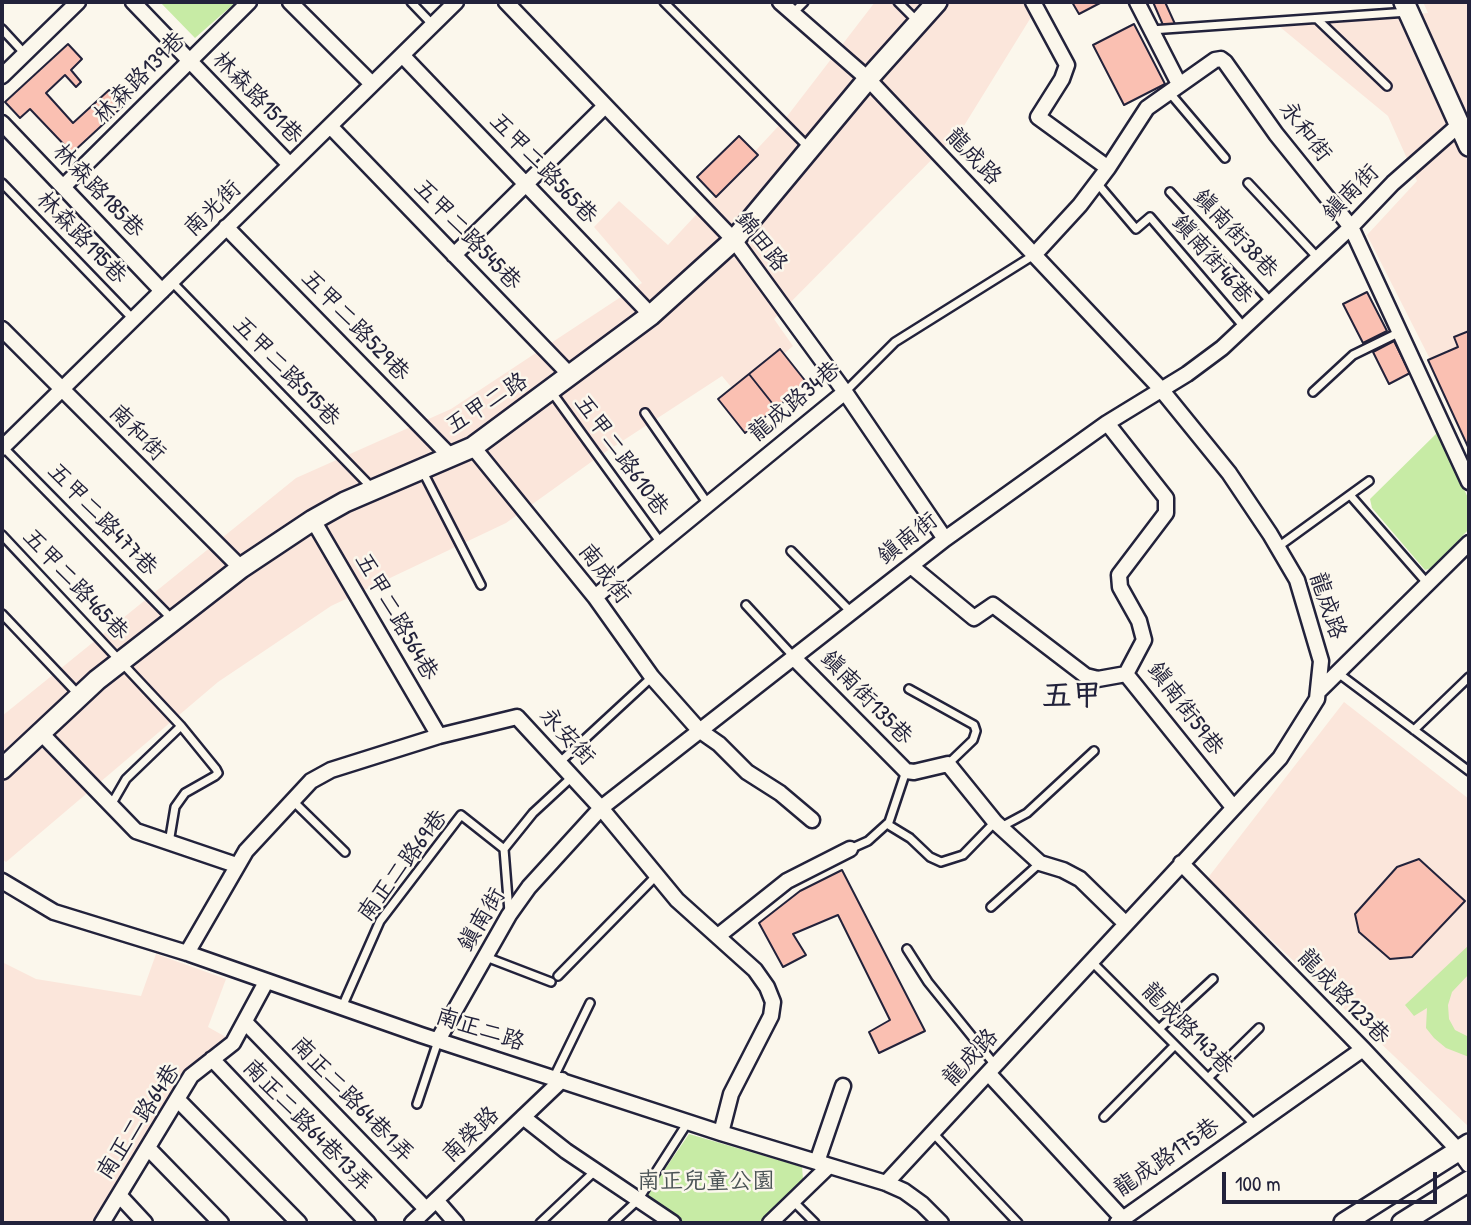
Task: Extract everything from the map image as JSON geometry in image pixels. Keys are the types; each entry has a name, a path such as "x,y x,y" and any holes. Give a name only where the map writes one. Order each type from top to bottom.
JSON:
{"main road":[{"name":"五甲二路","path":"2,769 120,662 241,568 313,520 374,489 473,447 651,315 734,240 868,79 937,2"},
{"path":"1406,7 1469,146"},
{"path":"1345,1223 1466,1153"},
{"path":"1402,1223 1469,1181"}],"street":[{"path":"2,76 78,2"},
{"name":"林森路151巷","path":"133,2 290,165"},
{"name":"林森路139巷","path":"63,187 249,2"},
{"path":"290,2 372,84"},
{"name":"南光街","path":"2,447 456,2"},
{"name":"錦田路","path":"506,2 734,240 845,392 945,539"},
{"name":"龍成路","path":"780,2 868,79 1160,388 1229,473 1278,547 1297,580 1321,662 1317,699 1280,758 886,1182"},
{"path":"1033,2 1067,65 1066,72 1038,117 1108,168"},
{"path":"1137,2 1174,88"},
{"name":"五甲二路565巷","path":"402,55 651,315"},
{"name":"永和街","path":"1034,255 1080,205 1147,108 1215,60 1221,59 1276,134 1351,227 1469,481"},
{"path":"454,255 605,106"},
{"name":"林森路185巷","path":"2,123 63,187 167,286"},
{"name":"鎮南街","path":"438,1040 509,915 536,878 601,808 945,539 1107,423 1222,348 1351,227 1392,183 1460,124"},
{"name":"五甲二路545巷","path":"330,126 571,376"},
{"name":"五甲二路529巷","path":"226,227 451,457"},
{"name":"南和街","path":"2,329 241,568"},
{"name":"龍成路34巷","path":"594,597 845,392"},
{"name":"鎮南街59巷","path":"1107,423 1166,498 1166,513 1119,575 1120,587 1139,621 1144,640 1126,674 1233,807"},
{"name":"南成街","path":"473,447 594,597 652,677 699,730 719,744 747,772 780,793 812,820"},
{"name":"五甲二路564巷","path":"313,520 439,736"},
{"path":"1318,692 1469,543"},
{"path":"911,566 974,618 993,605 1086,676 1098,679 1126,674"},
{"name":"鎮南街135巷","path":"793,657 906,771 914,772 948,764"},
{"name":"永安街","path":"187,953 236,865 292,801 321,774 439,736 517,717 601,808 677,900 755,970 767,986 772,1002 771,1016 731,1094 721,1133"},
{"path":"41,733 136,831 236,865"},
{"path":"948,764 998,825 1040,863 1080,879 1125,923"},
{"path":"718,936 787,881 850,849"},
{"name":"龍成路123巷","path":"1181,863 1466,1153"},
{"name":"南正二路","path":"2,881 54,912 187,953 342,1008 721,1133 886,1182 904,1191 941,1223"},
{"name":"南正二路64巷","path":"102,1223 191,1076 233,1043 266,982"},
{"name":"南正二路64巷1弄","path":"245,1022 431,1205 456,1223"},
{"name":"龍成路175巷","path":"992,1070 1120,1221 1363,1049"},
{"name":"南正二路64巷13弄","path":"212,1059 368,1223"},
{"name":"南榮路","path":"412,1223 523,1117 558,1079"},
{"path":"770,1223 793,1201 823,1164 843,1086"},
{"path":"177,1099 299,1223"},
{"path":"523,1117 673,1223"},
{"path":"148,1148 221,1223"},
{"path":"119,1195 145,1223"}],"lane":[{"path":"411,2 433,24"},
{"path":"664,2 810,149"},
{"path":"793,13 804,2"},
{"path":"898,2 918,23"},
{"path":"1151,30 1317,19 1406,7"},
{"path":"1317,19 1387,86"},
{"path":"2,29 25,54"},
{"path":"1174,88 1225,158"},
{"name":"鎮南街46巷","path":"1097,182 1136,229 1150,217 1244,327"},
{"name":"林森路195巷","path":"2,183 133,319"},
{"path":"1248,183 1318,258"},
{"name":"鎮南街38巷","path":"1170,192 1271,302"},
{"name":"龍成路34巷","path":"845,392 895,342 1034,255"},
{"name":"五甲二路515巷","path":"167,286 374,489"},
{"path":"1313,392 1353,355 1400,332"},
{"name":"五甲二路610巷","path":"551,391 661,543"},
{"path":"645,413 708,504"},
{"name":"五甲二路477巷","path":"2,447 173,621"},
{"path":"421,469 481,585"},
{"path":"1278,547 1369,481"},
{"path":"1350,495 1427,583"},
{"name":"五甲二路465巷","path":"2,535 181,726 218,773 185,793 175,807 169,843"},
{"path":"791,551 852,612"},
{"path":"746,606 793,657"},
{"path":"2,614 80,696"},
{"path":"1338,673 1469,771"},
{"path":"560,762 652,677"},
{"path":"1414,730 1469,677"},
{"path":"909,688 974,725 976,731 973,740 948,764"},
{"path":"111,805 126,779 181,726"},
{"path":"850,849 868,841 887,824 910,838 930,858 941,862 963,855 998,825 1027,813 1094,751"},
{"name":"鎮南街135巷","path":"887,824 894,811 906,771"},
{"path":"509,915 504,849 533,813 573,776"},
{"path":"292,801 345,852"},
{"name":"南正二路69巷","path":"342,1008 380,921 461,815 504,849"},
{"path":"991,907 1040,863"},
{"path":"558,976 656,876"},
{"path":"907,949 992,1070"},
{"path":"486,957 551,982"},
{"name":"龍成路143巷","path":"1091,961 1255,1125"},
{"path":"1159,1029 1213,979"},
{"path":"558,1079 590,1003"},
{"path":"1208,1078 1259,1028"},
{"path":"417,1104 438,1040"},
{"path":"1104,1117 1175,1045"},
{"path":"613,1223 638,1200 689,1122"},
{"path":"933,1133 1018,1223"},
{"path":"540,1223 596,1171"},
{"path":"793,1201 815,1223"}],"shaded area":[{"path":"875,2 1028,2 1033,14 962,129 774,319 793,346 737,394 722,376 601,455 506,523 331,606 218,682 6,862 2,859 2,716 296,478 451,409 642,283 594,227 619,201 668,245 785,119"},
{"path":"1423,2 1469,2 1469,436 1367,235 1417,181 1388,116 1280,27 1428,13"},
{"path":"1344,702 1469,799 1469,1127 1207,879"},
{"path":"156,954 226,979 208,1027 233,1041 199,1072 107,1223 2,1223 2,962 36,979 141,996"}],"green space":[{"path":"160,2 236,2 195,38"},
{"path":"1438,432 1469,500 1469,529 1432,568 1425,570 1372,508 1370,499"},
{"path":"1469,945 1469,974 1452,992 1448,1005 1449,1019 1455,1030 1469,1037 1469,1057 1446,1048 1434,1038 1426,1028 1427,1008 1414,1016 1405,1005"},
{"name":"南正兒童公園","path":"689,1134 802,1167 803,1179 760,1223 684,1223 646,1197"}],"building":[{"path":"1072,2 1102,2 1079,14"},
{"path":"1153,2 1165,2 1175,24 1163,25"},
{"path":"1134,24 1165,84 1124,105 1093,45"},
{"path":"68,44 82,59 71,70 81,82 76,87 65,75 46,93 73,123 109,90 124,105 72,153 30,109 20,118 5,102"},
{"path":"739,136 758,155 716,197 697,177"},
{"path":"1367,292 1387,331 1363,343 1343,304"},
{"path":"1469,331 1469,449 1428,360 1458,347 1454,337"},
{"path":"1394,341 1410,373 1389,384 1373,352"},
{"path":"780,349 807,383 776,408 749,374"},
{"path":"749,374 776,408 745,433 718,399"},
{"path":"1419,859 1465,901 1412,957 1390,959 1359,932 1355,914 1397,867"},
{"path":"842,870 925,1031 879,1053 869,1032 890,1020 838,915 793,934 806,955 783,967 759,923 800,891"}],"district":[{"name":"五甲","path":"1072,697"}]}
